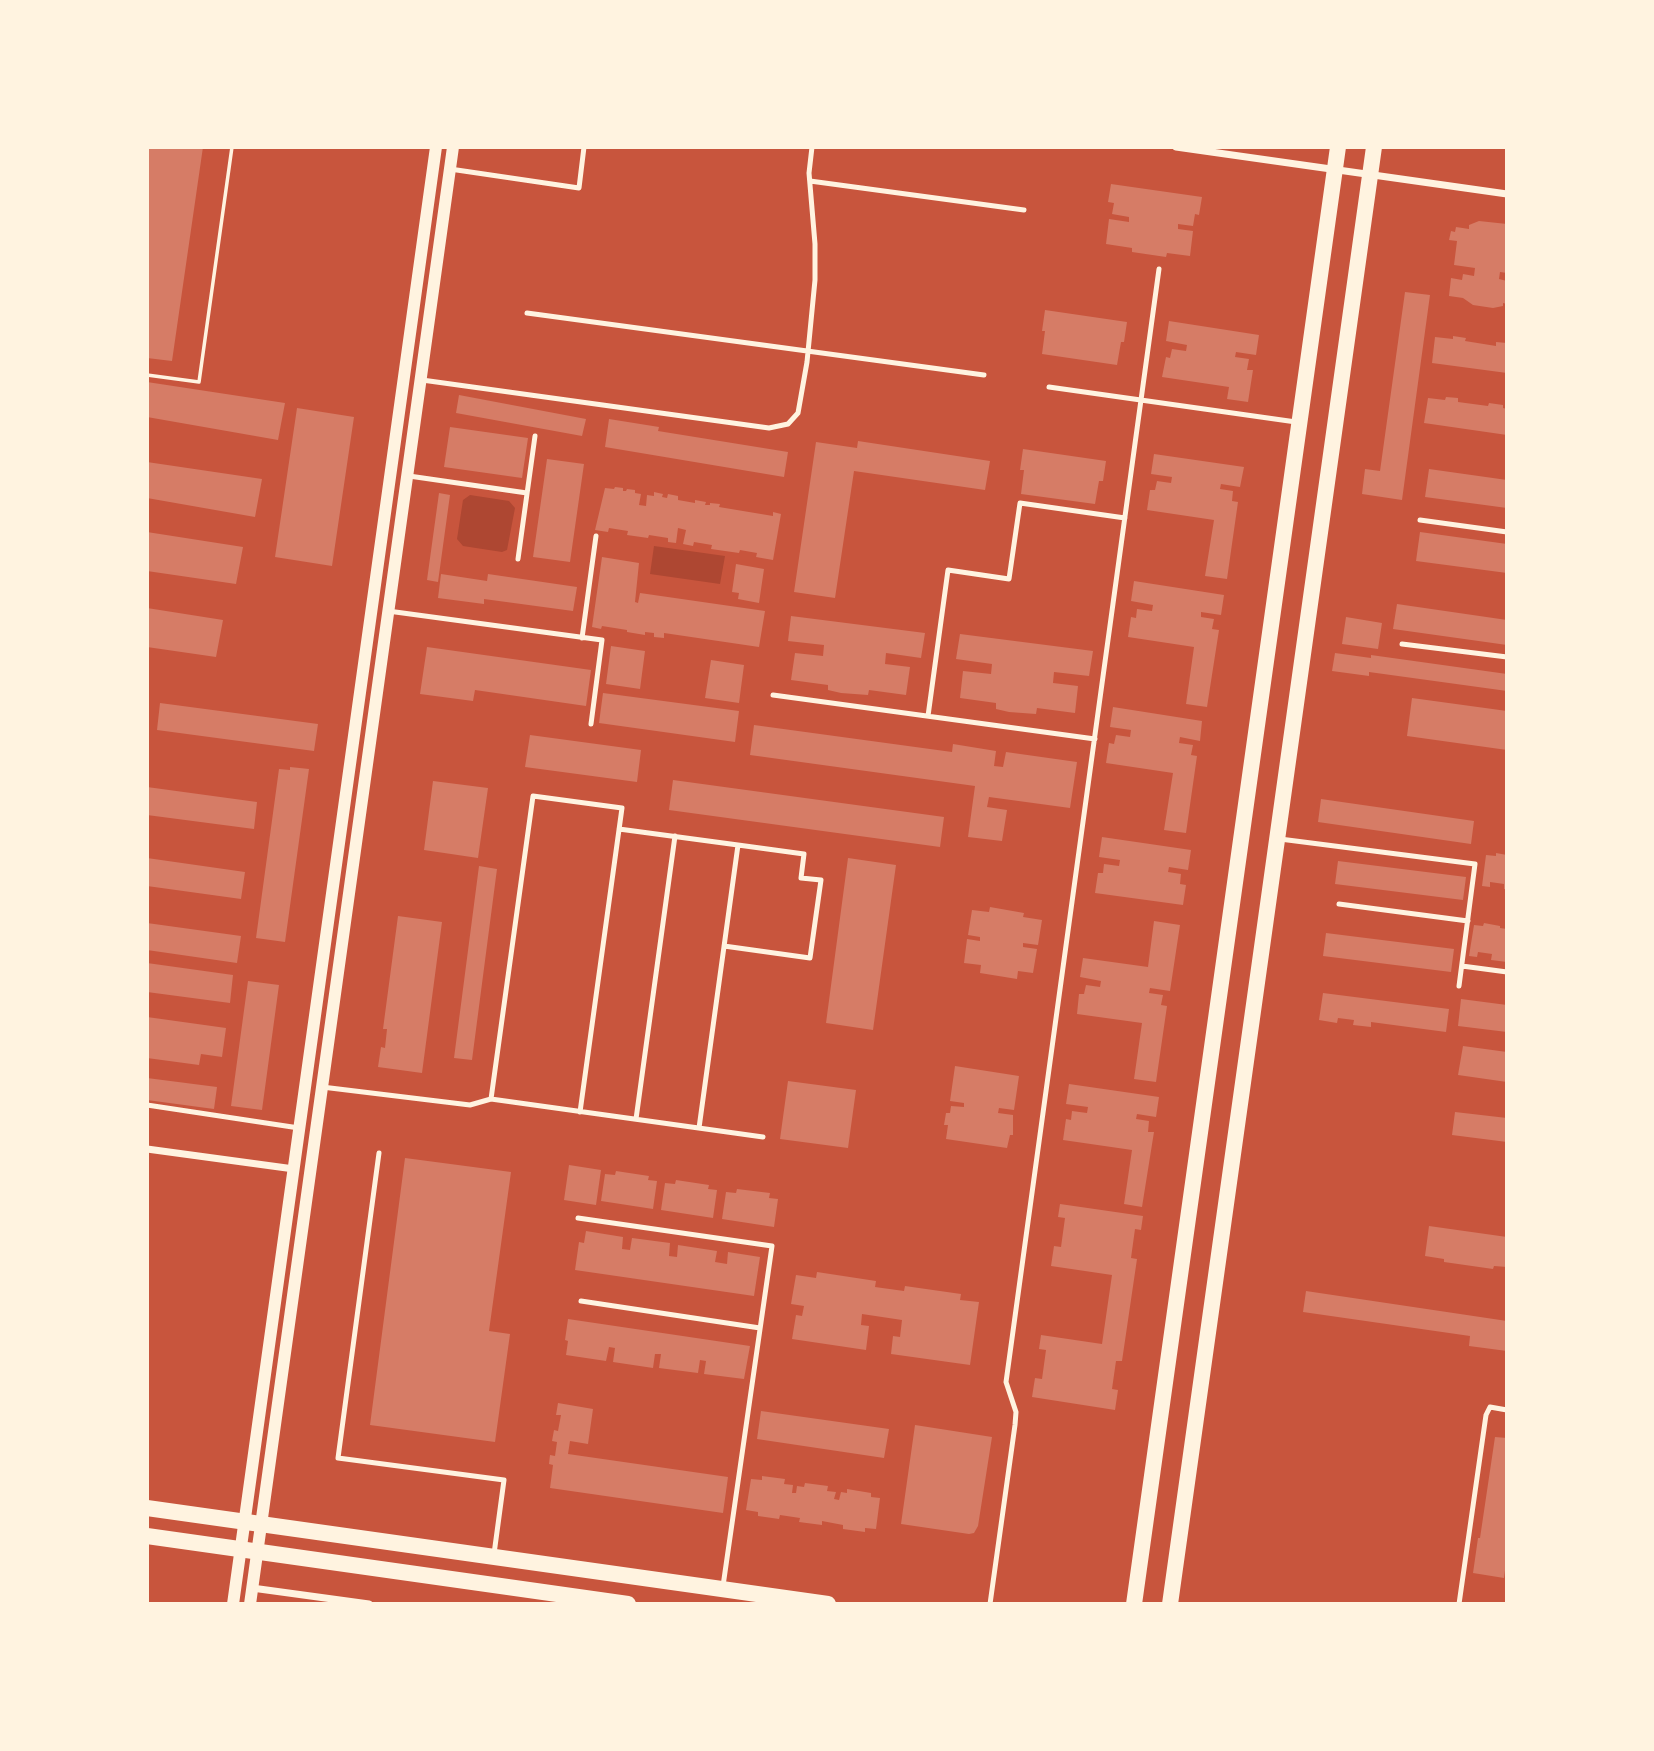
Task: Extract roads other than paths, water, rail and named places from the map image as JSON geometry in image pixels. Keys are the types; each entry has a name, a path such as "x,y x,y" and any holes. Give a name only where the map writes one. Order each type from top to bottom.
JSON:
{"main road":[{"path":"1134,1604 1338,147"},
{"path":"1170,1604 1374,147"},
{"path":"147,1507 828,1604"},
{"path":"147,1536 628,1604"}],"street":[{"path":"253,1522 299,1128 436,147"},
{"path":"233,1604 249,1550 322,1087 453,147"},
{"path":"1176,147 1507,194"},
{"path":"147,1149 294,1169"},
{"path":"249,1550 252,1588 250,1604"},
{"path":"252,1588 369,1604"}],"lane":[{"path":"450,170 579,188 584,147"},
{"path":"420,380 769,428 788,424 798,413 815,280 810,181 812,147"},
{"path":"810,181 1024,210"},
{"path":"990,1604 1016,1425 1016,1412 1006,1382 1159,269"},
{"path":"527,313 984,375"},
{"path":"1049,387 1300,423"},
{"path":"518,559 535,436"},
{"path":"407,476 527,493"},
{"path":"928,716 948,570 1009,579 1020,503 1125,518"},
{"path":"1420,520 1507,532"},
{"path":"582,638 596,536"},
{"path":"388,611 602,640 591,724"},
{"path":"1402,644 1507,657"},
{"path":"773,695 1095,739"},
{"path":"491,1100 533,796 622,808 580,1112"},
{"path":"619,829 804,854 801,878 821,880 810,958 724,946"},
{"path":"636,1119 675,836"},
{"path":"1277,839 1475,864 1459,986"},
{"path":"699,1128 738,845"},
{"path":"1339,904 1468,921"},
{"path":"1462,967 1507,972"},
{"path":"322,1087 470,1105 491,1100 763,1137"},
{"path":"147,1105 299,1128"},
{"path":"379,1153 338,1458 504,1480 493,1556"},
{"path":"578,1218 772,1246 722,1589"},
{"path":"581,1301 760,1328"},
{"path":"1459,1604 1486,1415 1490,1407 1507,1410"}]}
